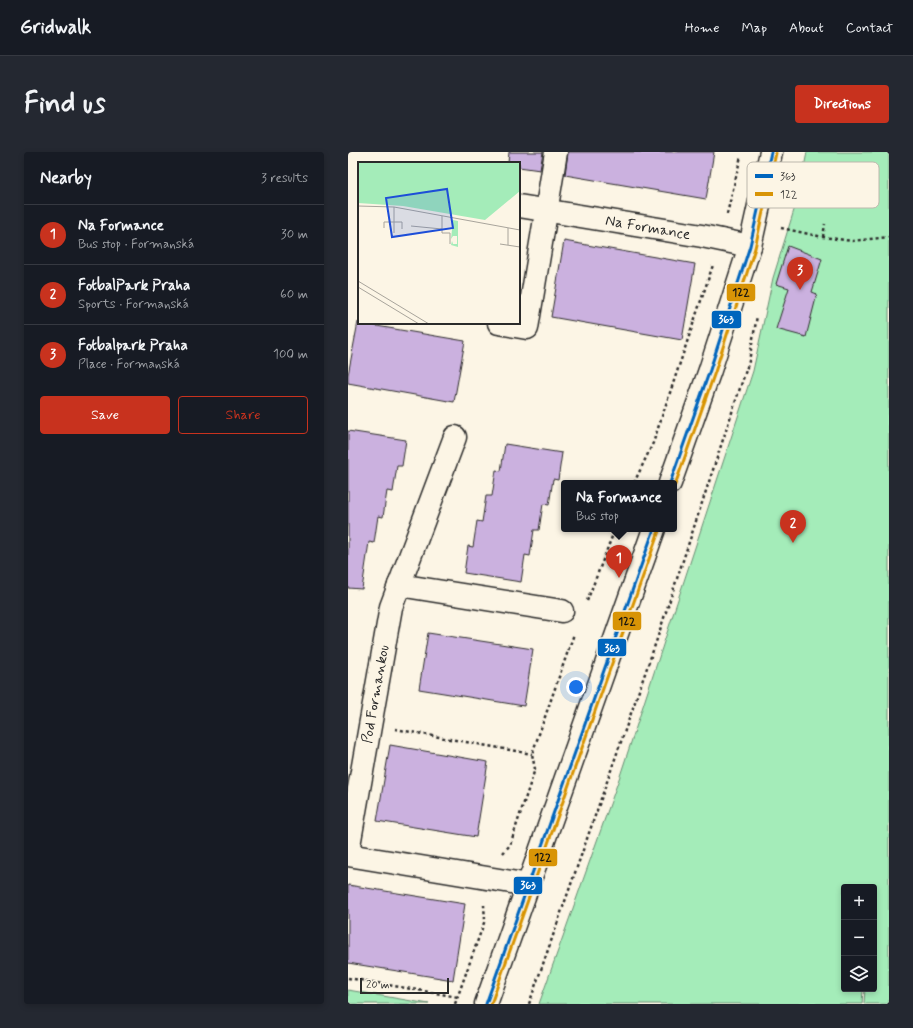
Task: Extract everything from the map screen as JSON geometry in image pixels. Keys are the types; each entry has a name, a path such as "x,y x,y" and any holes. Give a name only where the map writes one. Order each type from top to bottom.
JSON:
{"street":[{"path":"505,324 527,328 556,152"},
{"path":"769,162 771,152"},
{"name":"Na Formance","path":"520,206 750,246"},
{"path":"671,480 710,370 750,246 758,208"},
{"name":"Pod Formankou","path":"348,851 391,607 455,437"},
{"path":"486,1004 653,532"},
{"path":"399,585 562,611"},
{"path":"348,855 529,885"}],"path":[{"path":"635,480 653,443 721,240 742,152"},
{"path":"823,237 825,224"},
{"path":"780,234 781,228 852,242 889,237"},
{"path":"529,1004 656,642 749,361 758,310"},
{"path":"585,607 613,532"},
{"path":"456,1004 485,920 484,900 496,860 510,846 535,769 532,754 576,629"},
{"path":"370,724 532,754"},
{"path":"348,978 458,997"}],"green space":[{"path":"807,152 889,152 889,1004 864,1004 865,992 877,992 877,884 841,884 841,992 863,992 862,1004 539,1004 620,776 753,371 773,278 795,208 879,208 879,162 805,162"},
{"path":"348,990 429,1004 348,1004"}],"building":[{"path":"509,152 543,152 540,170 520,167 520,162 508,162"},
{"path":"568,152 714,152 706,199 565,175"},
{"path":"564,241 695,264 682,340 551,317"},
{"path":"788,246 822,259 812,292 817,294 806,337 776,329 789,288 776,284"},
{"path":"358,322 358,324 465,341 454,402 348,383 348,375"},
{"path":"348,431 406,440 402,466 397,466 393,492 387,491 383,517 378,516 374,543 369,542 362,589 348,588"},
{"path":"505,444 562,453 558,480 553,479 549,505 543,504 539,530 534,530 530,556 525,555 521,582 464,573 468,546 473,547 477,521 482,522 486,496 492,496 496,470 501,471"},
{"path":"428,633 533,649 524,706 419,689"},
{"path":"390,745 488,762 476,837 377,821"},
{"path":"348,885 465,904 453,980 348,963"}],"transit line":[{"name":"363","path":"769,162 771,152"},
{"name":"122","path":"774,162 776,153"},
{"name":"363","path":"671,480 710,370 750,246 758,208"},
{"name":"122","path":"677,480 715,372 755,248 764,208"},
{"name":"363","path":"486,1004 653,532"},
{"name":"122","path":"491,1004 659,532"}],"place":[{"name":"Fotbalpark Praha","path":"800,290"},
{"name":"FotbalPark Praha","path":"793,543"},
{"name":"Na Formance","path":"619,578"}]}
